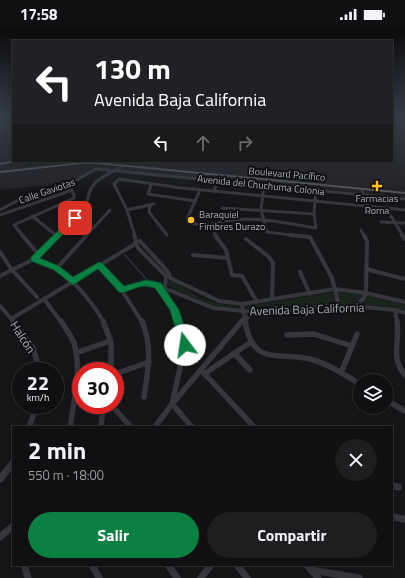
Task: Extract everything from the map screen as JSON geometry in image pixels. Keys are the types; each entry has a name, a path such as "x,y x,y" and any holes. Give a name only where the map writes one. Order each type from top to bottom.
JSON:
{"main road":[{"path":"0,163 12,160"},
{"path":"0,163 12,162"},
{"name":"Boulevard Pacífico","path":"0,172 82,163 405,193"}],"street":[{"path":"0,276 39,255 75,218 82,214 86,209 87,194 96,181 123,166"},
{"name":"Calle Gaviotas","path":"0,210 17,201 66,186 94,169 116,170"},
{"name":"Avenida del Chuchuma Colonia","path":"116,170 405,199"},
{"path":"141,182 146,174"},
{"path":"12,319 137,242 127,210 114,184 118,179 151,185 214,192 405,210"},
{"path":"214,192 217,181"},
{"path":"151,185 148,194 195,201"},
{"path":"264,185 261,210 267,232 270,234 310,237 329,267 338,297 339,306"},
{"path":"39,255 14,225 32,216 70,202 74,198 74,194 72,190 66,186"},
{"path":"176,198 182,188"},
{"path":"0,216 72,190"},
{"path":"200,190 187,219 188,222 192,224 205,226 226,220 264,221 314,228 317,227 314,214 316,190"},
{"path":"362,190 368,207 372,213"},
{"path":"127,210 152,205 149,212 167,235"},
{"path":"222,208 314,214"},
{"path":"386,208 405,239"},
{"path":"52,209 59,212"},
{"path":"56,268 110,210"},
{"path":"32,216 58,236"},
{"path":"381,222 405,223"},
{"path":"216,223 213,228 214,233 226,250 232,275 242,276 257,302"},
{"path":"355,306 363,300 366,293 367,241 361,230"},
{"path":"246,239 268,256 273,263 272,299"},
{"name":"Avenida Baja California","path":"137,242 138,248 168,275 206,296 219,301 242,304 335,290 366,293 405,302"},
{"path":"0,252 12,270 37,297"},
{"path":"193,255 228,258"},
{"path":"34,259 56,268 73,282 105,324 110,341 113,362"},
{"path":"99,265 122,290 143,323 149,345 144,397"},
{"path":"366,269 391,274 405,279"},
{"path":"300,272 310,294"},
{"path":"165,287 168,275"},
{"name":"Avenida Baja California","path":"122,290 138,284 146,283 165,287 213,308 255,312 280,312 339,306 355,306 395,310 405,313"},
{"path":"158,285 175,310 185,345 172,404"},
{"path":"44,299 73,342 76,353 76,381 70,426"},
{"path":"242,304 244,319 251,342 261,352 278,356 311,359 353,380"},
{"name":"Halcón","path":"0,306 12,319 33,348 37,362"},
{"path":"395,310 398,333 395,356 397,365 405,375"},
{"path":"156,426 172,404 203,372 244,319 255,312"},
{"path":"287,335 314,334 352,346"},
{"path":"342,373 357,334"},
{"path":"76,353 110,341"},
{"path":"203,372 235,354 251,342"},
{"path":"235,354 250,370"},
{"path":"124,371 148,362"},
{"path":"203,372 253,426"},
{"path":"172,404 191,426"},
{"path":"393,404 405,411"},
{"path":"29,426 34,414"},
{"path":"101,426 102,414"},
{"path":"119,414 130,426"},
{"path":"0,479 12,464"},
{"path":"393,517 405,519"},
{"path":"0,537 12,527"},
{"path":"24,566 28,578"},
{"path":"93,566 99,578"},
{"path":"169,566 176,578"},
{"path":"202,578 210,566"},
{"path":"238,566 247,578"},
{"path":"309,568 318,578"},
{"path":"309,568 359,578"}],"shaded area":[{"path":"0,142 12,142 12,162 393,162 393,142 405,142 405,198 217,179 96,169 90,171 84,176 49,185 0,190"},
{"path":"169,279 199,297 216,303 240,307 236,310 212,307 168,286"},
{"path":"336,292 361,294 405,304 405,311 387,307 347,304 327,304 248,310 246,306"}],"waterway":[{"path":"125,255 147,280 157,282"}],"place":[{"name":"Farmacias Roma","path":"377,186"},
{"name":"Baraquiel Fimbres Durazo","path":"191,220"}],"route":[{"path":"75,218 34,259 56,268 73,282 99,265 122,290 138,284 152,283 158,285 175,310 185,345"}]}
